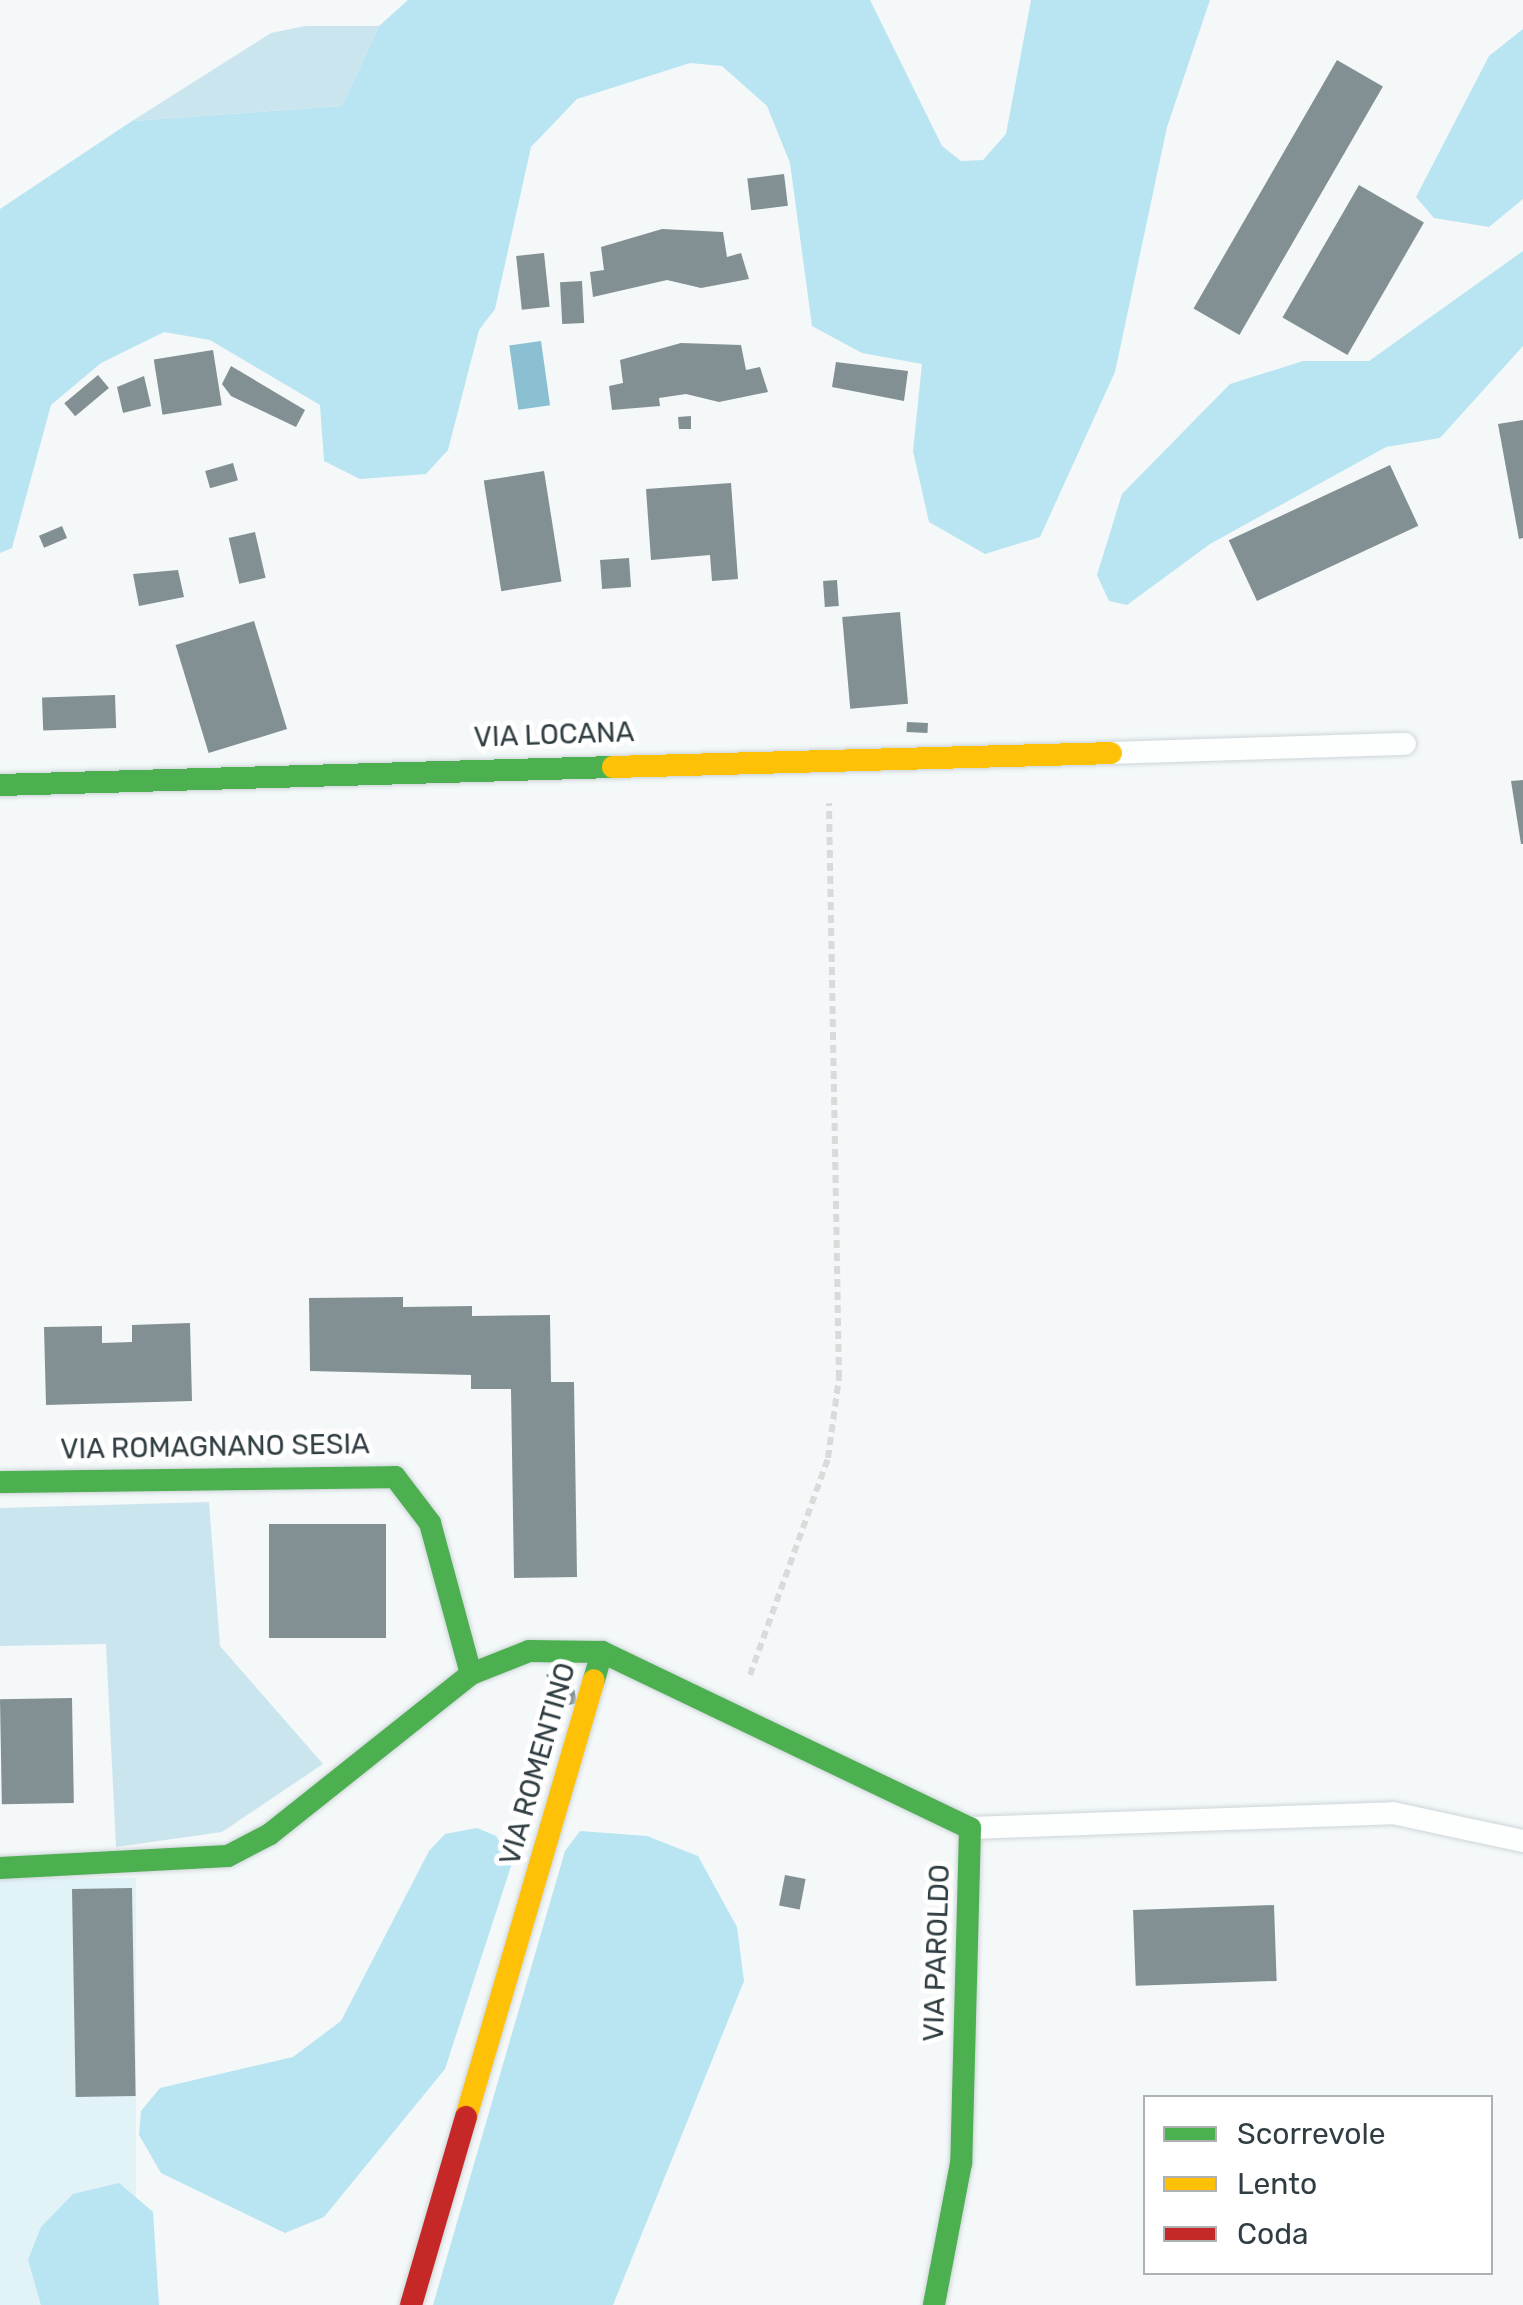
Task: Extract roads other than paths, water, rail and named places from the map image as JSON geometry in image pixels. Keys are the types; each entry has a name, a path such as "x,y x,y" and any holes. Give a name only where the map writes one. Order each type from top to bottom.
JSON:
{"street":[{"name":"VIA LOCANA","path":"0,784 817,758 1112,753"},
{"name":"VIA ROMAGNANO SESIA","path":"0,1482 395,1477 430,1523 471,1674"},
{"name":"VIA ROMENTINO","path":"0,1868 228,1856 270,1834 471,1674 529,1651 602,1652 410,2305"},
{"name":"VIA PAROLDO","path":"602,1652 970,1828 961,2163 934,2305"}],"lane":[{"path":"1112,753 1404,744"},
{"path":"970,1828 1393,1813 1523,1840"}]}
